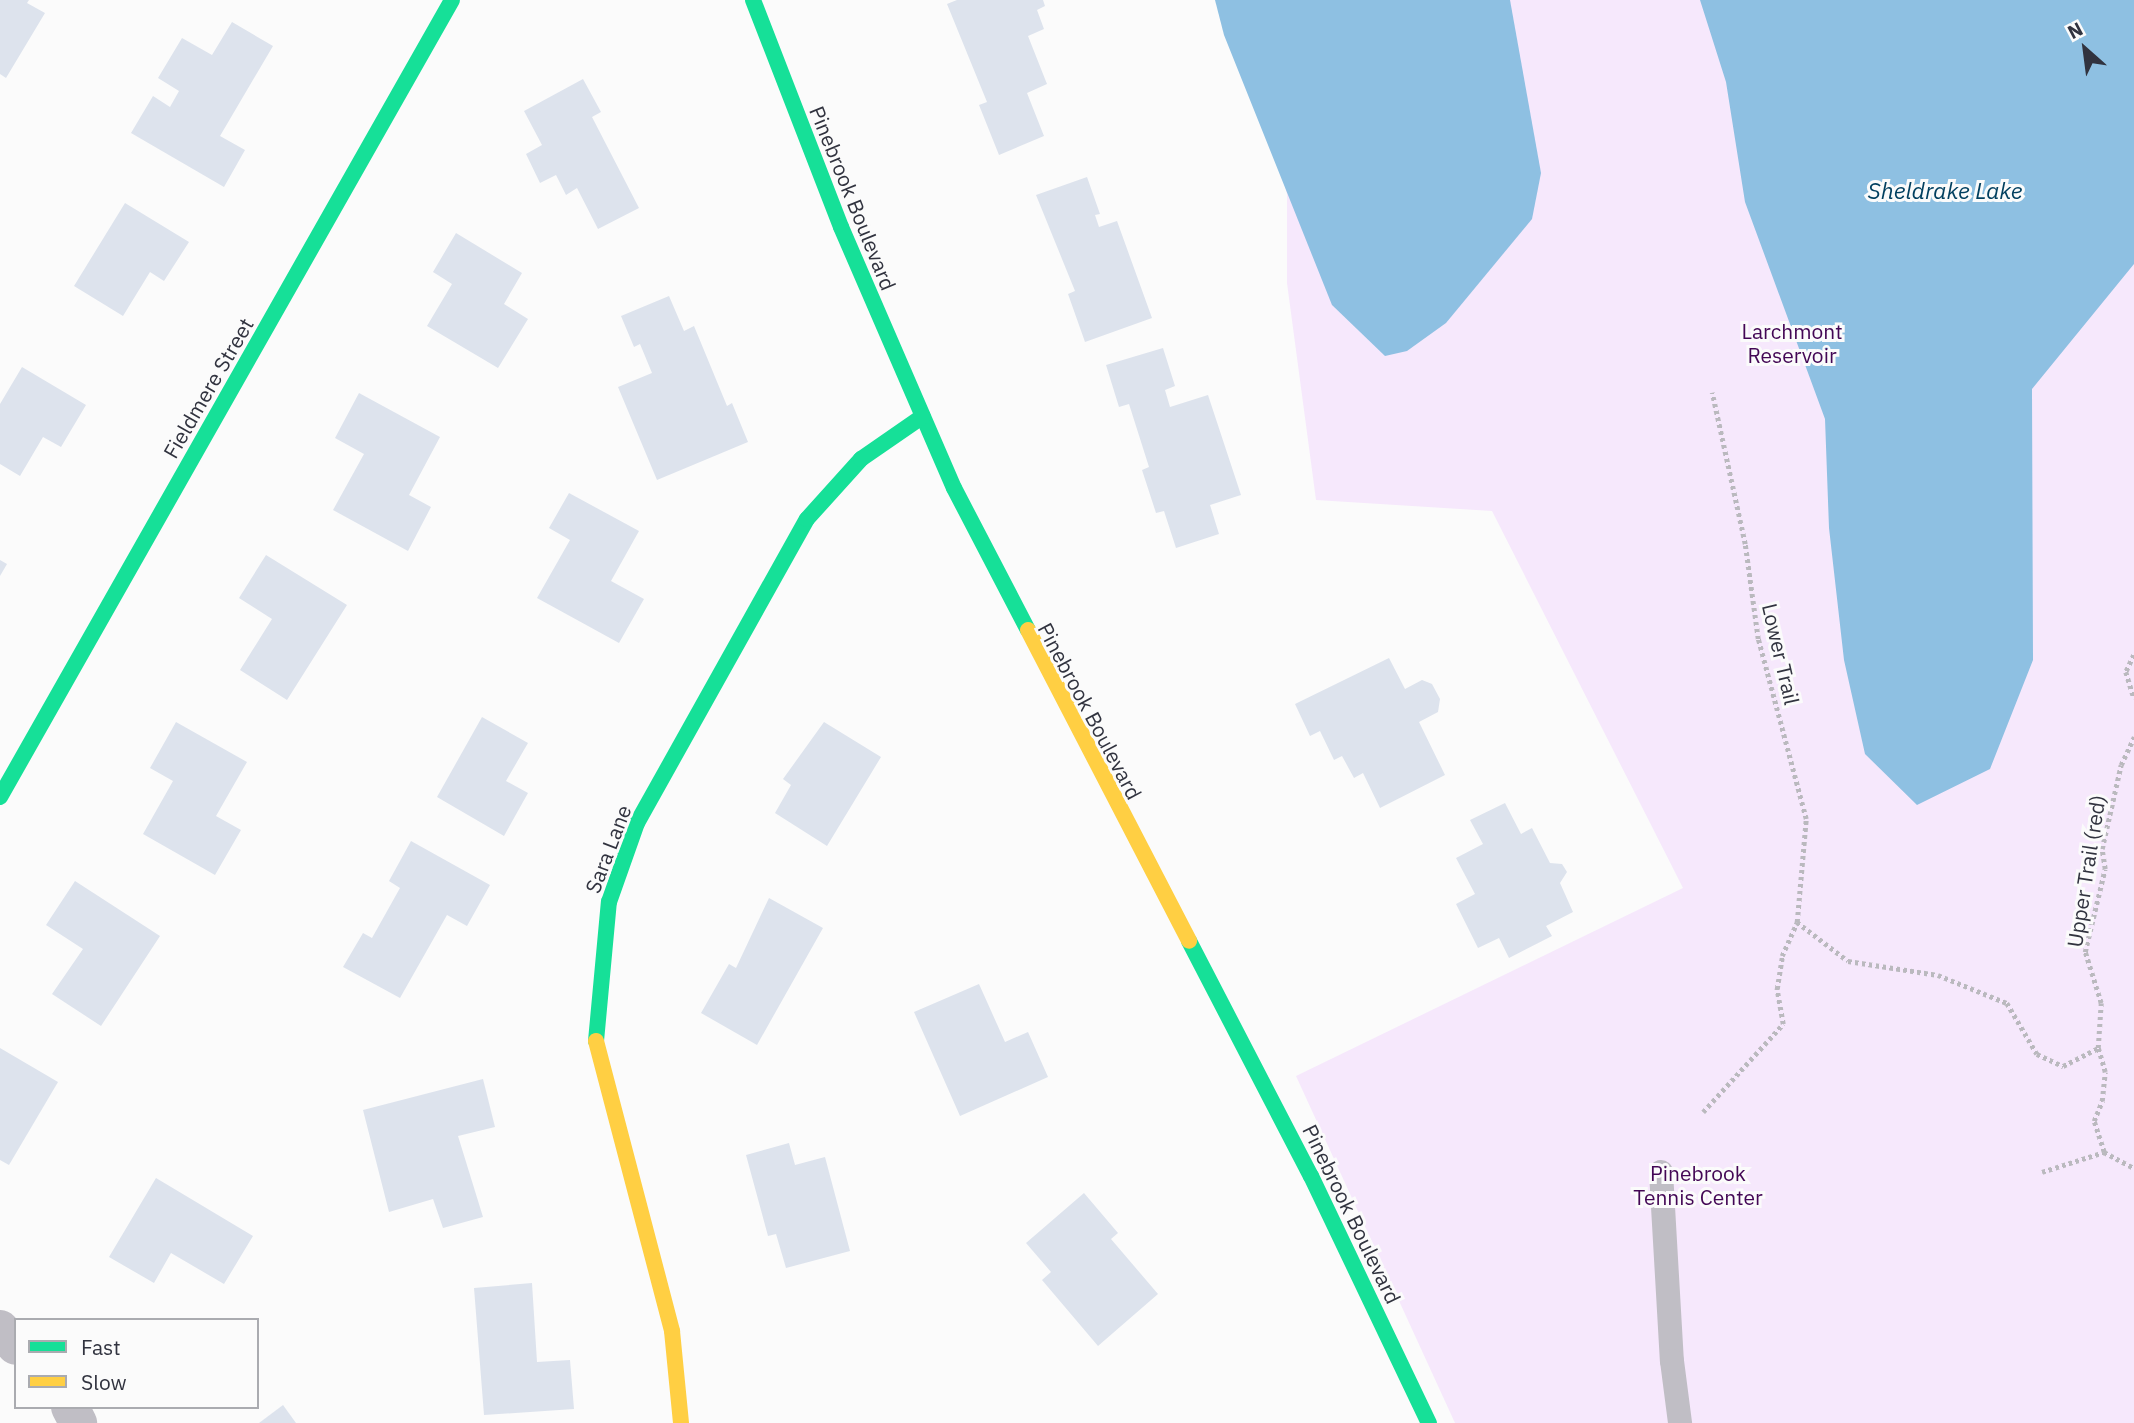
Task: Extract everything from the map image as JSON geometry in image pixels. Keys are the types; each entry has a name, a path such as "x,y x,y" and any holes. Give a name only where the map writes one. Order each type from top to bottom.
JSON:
{"street":[{"name":"Fieldmere Street","path":"0,797 452,0"},
{"name":"Pinebrook Boulevard","path":"753,0 841,227 991,564 1311,1176 1429,1423"},
{"name":"Sara Lane","path":"681,1423 671,1331 594,1035 609,902 637,823 807,519 861,458 923,416"},
{"path":"0,1329 14,1344"}],"lane":[{"path":"1661,1172 1673,1375 1680,1423"}],"path":[{"name":"Lower Trail","path":"1703,1112 1783,1024 1777,989 1782,956 1797,922 1806,819 1758,639 1745,544 1712,393"},
{"path":"2134,655 2126,672 2134,699"},
{"name":"Upper Trail (red)","path":"2104,1152 2094,1121 2102,1101 2105,1072 2098,1048 2101,1003 2085,952 2105,869 2102,849 2121,765 2134,737"},
{"path":"1797,922 1848,961 1938,975 2007,1003 2037,1054 2063,1066 2098,1048"},
{"path":"2042,1172 2104,1152 2134,1168"}],"green space":[{"name":"Larchmont Reservoir","path":"1238,0 2134,0 2134,1423 1455,1423 1296,1076 1683,888 1492,511 1316,500 1287,283 1287,194"}],"water":[{"path":"1215,0 1510,0 1541,173 1532,219 1446,323 1407,351 1385,356 1332,305 1224,35"},
{"name":"Sheldrake Lake","path":"1700,0 2134,0 2134,264 2032,389 2033,660 1990,769 1917,805 1865,754 1844,660 1829,528 1825,419 1745,202 1726,82"}],"building":[{"path":"0,0 29,0 27,3 45,13 6,78 0,74"},
{"path":"957,0 1043,0 1045,6 1037,10 1044,29 1028,36 1047,84 1027,93 1044,136 999,155 979,105 987,102 947,4"},
{"path":"232,22 273,46 220,136 245,150 224,187 131,133 153,96 170,107 179,91 158,78 182,38 212,55"},
{"path":"583,79 601,112 592,117 639,208 598,229 577,188 566,195 556,175 540,183 526,154 542,145 524,111"},
{"path":"1087,177 1100,214 1095,215 1099,227 1117,221 1152,318 1085,342 1068,294 1075,291 1036,195"},
{"path":"125,203 189,242 164,281 150,272 123,316 74,286"},
{"path":"456,233 522,273 504,304 528,319 498,368 427,326 452,284 433,272"},
{"path":"669,296 684,331 694,326 727,406 732,403 748,442 657,480 618,387 652,373 640,344 634,347 621,316"},
{"path":"1163,348 1175,386 1165,390 1170,407 1208,395 1241,495 1210,505 1219,534 1176,548 1164,511 1156,513 1142,470 1149,467 1129,404 1119,407 1106,365"},
{"path":"22,367 86,405 61,447 43,437 20,476 0,464 0,404"},
{"path":"359,393 440,437 409,495 431,507 408,551 333,510 364,454 335,438"},
{"path":"569,493 639,531 611,581 644,599 619,643 537,598 570,540 549,528"},
{"path":"266,555 347,605 287,700 240,670 272,619 239,598"},
{"path":"0,560 7,564 0,576"},
{"path":"1389,658 1405,689 1422,680 1432,684 1440,699 1438,712 1419,722 1445,775 1380,808 1363,773 1354,778 1342,756 1334,760 1320,731 1310,736 1295,704"},
{"path":"482,717 528,743 506,781 528,793 504,836 437,797"},
{"path":"176,722 247,762 216,816 241,830 215,875 143,834 173,781 150,768"},
{"path":"824,722 881,757 827,846 775,813 791,785 783,779"},
{"path":"1505,803 1521,834 1532,828 1550,863 1562,864 1567,872 1560,883 1573,912 1546,926 1552,936 1509,958 1499,938 1478,948 1456,904 1475,894 1456,858 1483,844 1470,820"},
{"path":"411,841 490,885 467,926 447,915 400,998 343,967 363,933 372,938 400,888 389,881"},
{"path":"75,881 160,936 101,1026 52,994 83,949 46,925"},
{"path":"769,898 823,928 757,1045 701,1013 729,964 736,968"},
{"path":"979,984 1005,1042 1028,1032 1048,1077 960,1116 914,1012"},
{"path":"0,1048 58,1082 9,1165 0,1160"},
{"path":"483,1079 495,1127 458,1136 483,1217 443,1228 433,1199 389,1212 363,1110"},
{"path":"789,1143 795,1165 825,1157 850,1251 786,1268 776,1234 768,1236 746,1155"},
{"path":"156,1178 253,1236 224,1284 171,1253 154,1283 109,1257"},
{"path":"1084,1193 1118,1233 1111,1239 1158,1294 1098,1346 1042,1280 1051,1272 1026,1243"},
{"path":"532,1283 537,1362 570,1360 574,1409 484,1415 474,1288"},
{"path":"283,1405 296,1423 259,1423"}],"traffic: fast":[{"path":"0,797 452,0"},
{"path":"753,0 841,227 954,488 1028,630"},
{"path":"596,1041 609,902 637,823 807,519 861,459 923,416"},
{"path":"1189,941 1311,1176 1429,1423"}],"traffic: slow":[{"path":"1028,630 1189,941"},
{"path":"596,1041 672,1331 681,1423"}],"park label":[{"name":"Pinebrook Tennis Center","path":"1698,1185"}]}
